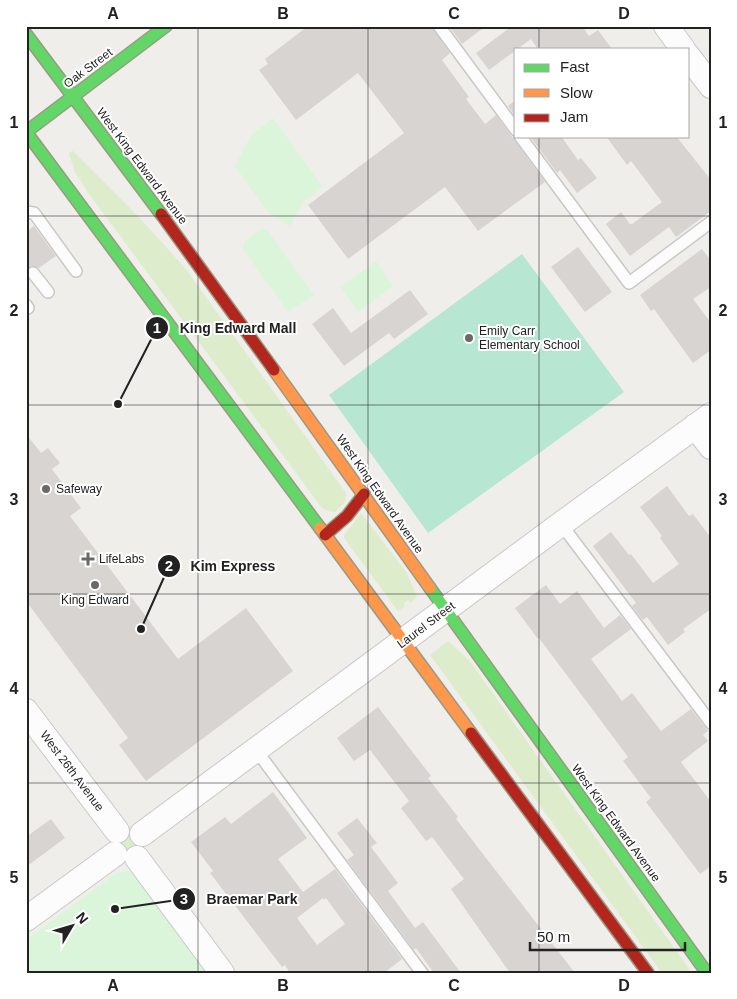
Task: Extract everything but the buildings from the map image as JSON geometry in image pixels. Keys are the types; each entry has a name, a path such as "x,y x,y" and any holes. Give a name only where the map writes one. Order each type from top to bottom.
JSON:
{"main road":[{"name":"Oak Street","path":"26,132 166,26"},
{"name":"West King Edward Avenue","path":"26,34 177,235 707,973"},
{"path":"26,132 648,973"},
{"path":"325,535 347,516 364,494"}],"street":[{"path":"666,26 682,48"},
{"path":"690,59 711,86"},
{"path":"703,421 711,447"},
{"name":"Laurel Street","path":"142,834 703,421"},
{"name":"West 26th Avenue","path":"26,710 117,831"},
{"path":"26,919 126,856 144,847 142,834 137,829 130,827 123,827 117,831 111,842 126,856 222,973"}],"lane":[{"path":"439,26 514,127"},
{"path":"521,138 629,283 711,222"},
{"path":"26,212 34,213 76,271"},
{"path":"33,273 48,292"},
{"path":"561,524 711,723"},
{"path":"256,750 422,973"}],"green space":[{"path":"273,118 323,187 304,202 290,226 268,213 235,166 251,135"},
{"path":"73,151 139,217 186,269 346,493 345,502 335,512 322,508 89,194 75,172 69,154"},
{"path":"262,228 268,231 314,295 288,312 243,249 245,241"},
{"path":"522,254 624,392 428,533 329,395"},
{"path":"376,261 393,286 358,312 340,287"},
{"path":"361,513 407,573 417,597 410,603 408,600 404,603 405,606 398,611 344,538 344,535"},
{"path":"448,641 469,660 692,973 662,973 430,655"},
{"path":"125,833 134,834 139,842 139,847 129,855 117,843 118,839"},
{"path":"126,871 133,873 209,973 26,973 26,940 115,874"}],"traffic: fast":[{"path":"26,132 166,26"},
{"path":"26,34 161,214"},
{"path":"26,132 320,528"},
{"path":"430,588 707,973"}],"traffic: slow":[{"path":"274,370 430,588"},
{"path":"320,528 471,733"}],"traffic: jam":[{"path":"161,214 274,370"},
{"path":"325,535 347,516 364,494"},
{"path":"471,733 648,973"}],"place":[{"name":"Emily Carr Elementary School","path":"469,338"},
{"name":"King Edward Mall","path":"118,404"},
{"name":"Safeway","path":"46,489"},
{"name":"LifeLabs","path":"88,559"},
{"name":"King Edward","path":"95,585"},
{"name":"Kim Express","path":"141,629"},
{"name":"Braemar Park","path":"115,909"}]}
